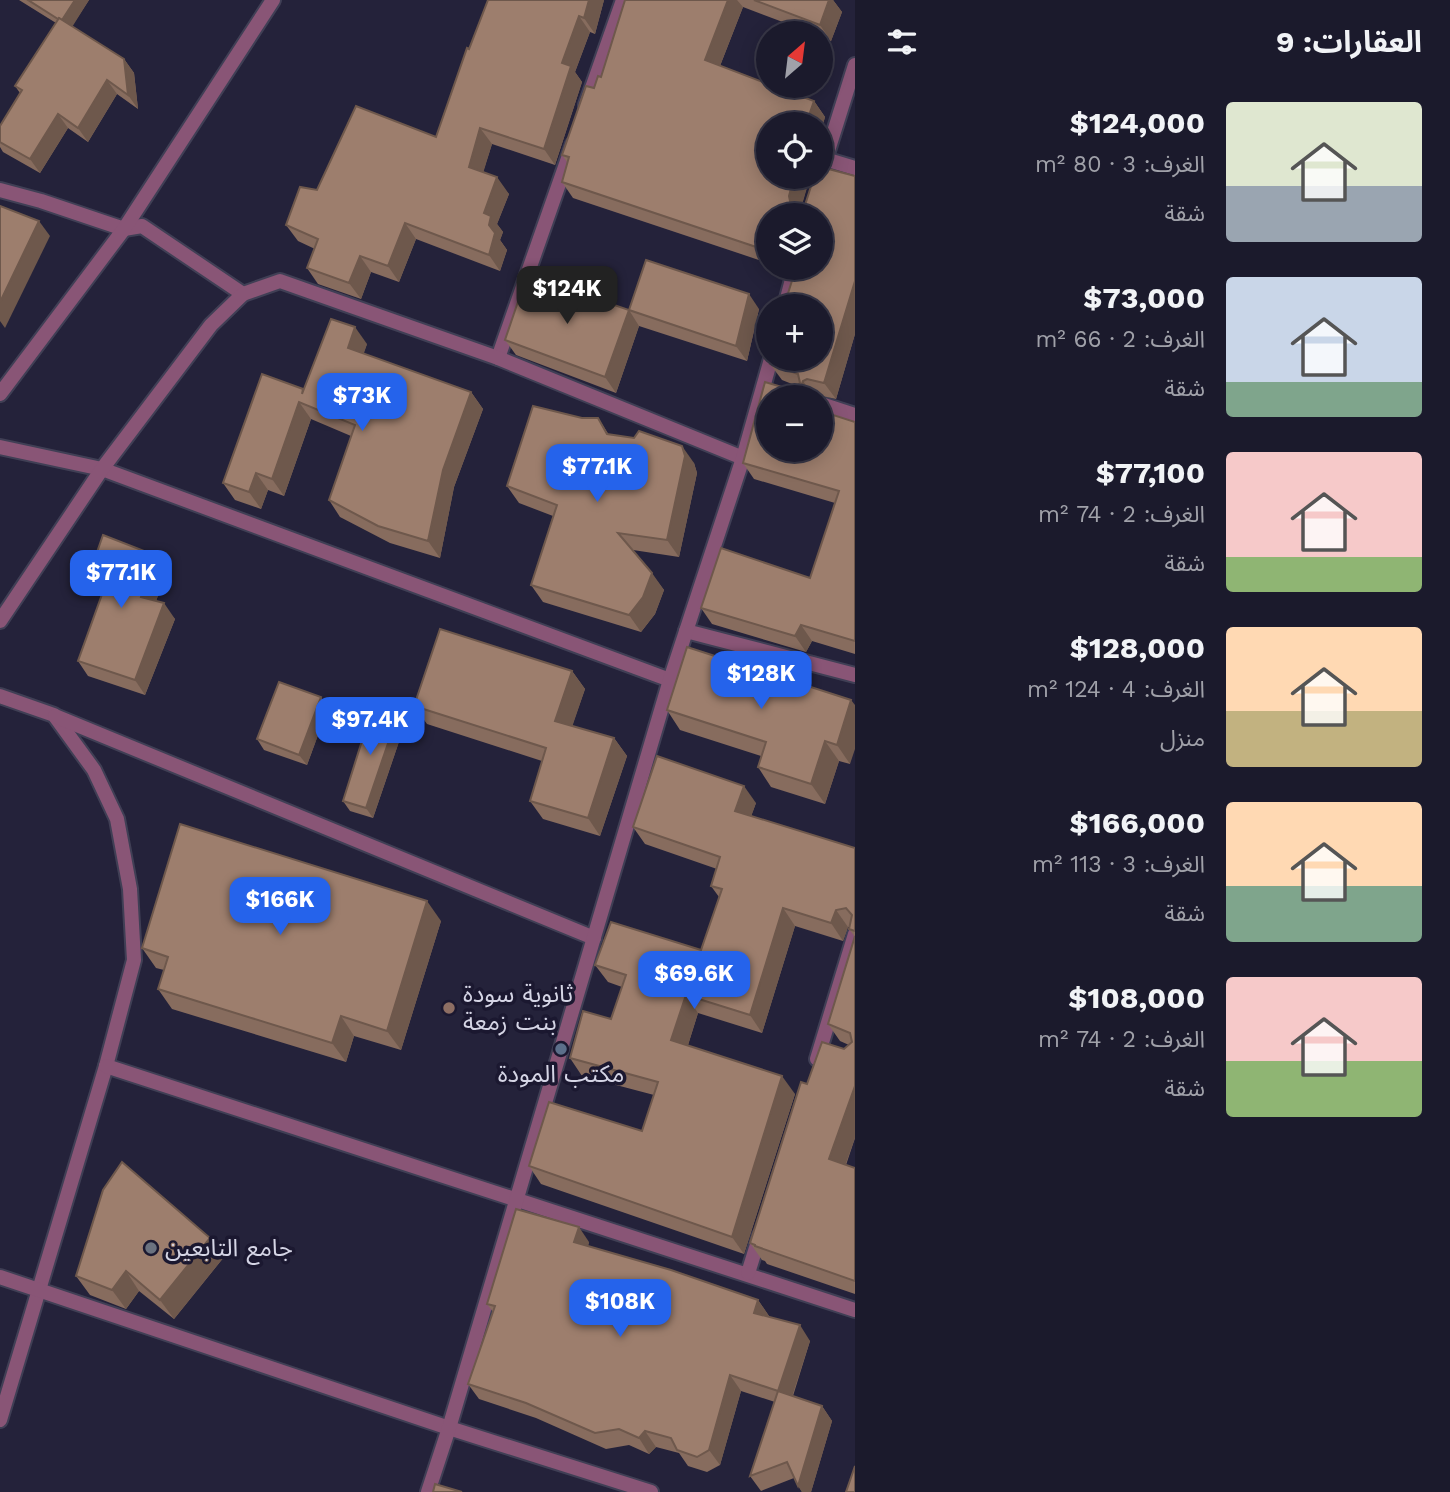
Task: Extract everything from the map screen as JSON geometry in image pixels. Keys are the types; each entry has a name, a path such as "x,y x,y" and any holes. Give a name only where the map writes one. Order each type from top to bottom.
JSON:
{"street":[{"path":"0,394 124,229 273,0"},
{"path":"498,358 623,0"},
{"path":"833,134 855,65"},
{"path":"833,172 855,168"},
{"path":"0,190 124,229 142,226 243,294"},
{"path":"0,621 103,469 211,325 243,294 280,281 498,358 743,458"},
{"path":"428,1492 517,1201 670,680 743,458 770,387 771,371"},
{"path":"833,408 855,415"},
{"path":"0,447 103,469 670,680"},
{"path":"687,631 855,675"},
{"path":"0,696 54,715 594,938"},
{"path":"0,1420 106,1066 134,960 130,889 117,819 94,770 54,715"},
{"path":"813,1071 827,1047 855,934"},
{"path":"106,1066 855,1310"},
{"path":"748,1273 764,1223"},
{"path":"0,1277 449,1428 651,1492"}],"building":[{"path":"28,0 75,0 62,20"},
{"path":"488,0 589,0 584,18 579,16 562,63 571,66 544,149 480,128 469,167 497,177 484,213 491,216 489,225 495,233 489,255 405,223 388,266 360,256 349,283 307,268 318,239 286,225 300,187 317,190 356,106 436,137 467,48 469,49"},
{"path":"625,0 728,0 705,60 756,79 756,98 806,98 814,101 810,112 756,112 756,189 791,189 790,203 756,203 756,247 562,182 569,157 562,155 586,86 594,88 598,76 601,77"},
{"path":"754,0 829,0 821,21 809,21"},
{"path":"59,18 124,59 128,95 107,80 78,128 58,114 30,159 0,142 0,126 22,90 15,86"},
{"path":"833,170 855,176 855,281 833,353 833,294 788,294 792,280 833,280 833,203 806,203 810,189 833,189"},
{"path":"0,206 39,221 0,302"},
{"path":"646,260 749,294 736,346 629,310"},
{"path":"527,275 629,310 605,377 505,340"},
{"path":"331,319 355,327 348,348 471,392 443,470 428,541 378,526 329,500 355,425 299,402 272,479 256,473 249,492 223,483 262,374 303,389 302,394"},
{"path":"790,371 828,371 824,383 807,379 798,385 800,383 798,374"},
{"path":"533,406 582,418 598,418 607,434 634,438 639,431 682,446 685,456 667,540 618,533 652,573 643,597 629,615 531,585 557,505 507,486"},
{"path":"756,415 756,462 833,462 833,415 855,422 855,641 801,625 795,636 701,608 721,548 810,578 839,491 743,463"},
{"path":"103,535 157,556 141,597 164,603 135,680 78,661 105,586 88,578"},
{"path":"440,629 572,671 555,721 614,738 588,818 530,801 546,748 414,706"},
{"path":"687,647 851,700 837,745 825,741 811,784 758,767 766,742 667,710"},
{"path":"279,682 321,697 299,755 257,739"},
{"path":"373,706 398,714 366,808 343,801"},
{"path":"657,756 744,786 735,811 855,848 855,931 849,929 852,915 846,908 836,910 831,923 783,908 750,1015 686,995 671,1040 782,1076 732,1237 529,1166 549,1102 642,1131 658,1082 570,1058 583,1011 611,1019 626,975 595,965 611,922 701,950 722,889 711,886 720,857 633,827"},
{"path":"180,824 427,901 387,1031 341,1016 332,1043 158,989 168,957 142,948"},
{"path":"855,936 855,1086 829,1159 855,1168 855,1281 750,1243 801,1082 807,1084 822,1042 844,1049 852,1042 850,1033 828,1024"},
{"path":"122,1162 210,1238 160,1300 126,1271 112,1290 76,1276 103,1190"},
{"path":"516,1209 579,1227 574,1242 671,1270 758,1300 754,1313 800,1325 778,1391 730,1375 709,1450 697,1457 677,1450 671,1438 645,1431 639,1438 619,1429 595,1433 526,1403 468,1384 495,1306 487,1304"},
{"path":"778,1391 822,1406 798,1486 787,1462 750,1476"},
{"path":"855,1466 855,1492 846,1492"},
{"path":"435,1484 462,1492 433,1492"}],"place":[{"name":"ثانوية سودة بنت زمعة","path":"449,1008"},
{"name":"مكتب المودة","path":"561,1049"},
{"name":"جامع التابعين","path":"151,1248"}]}
